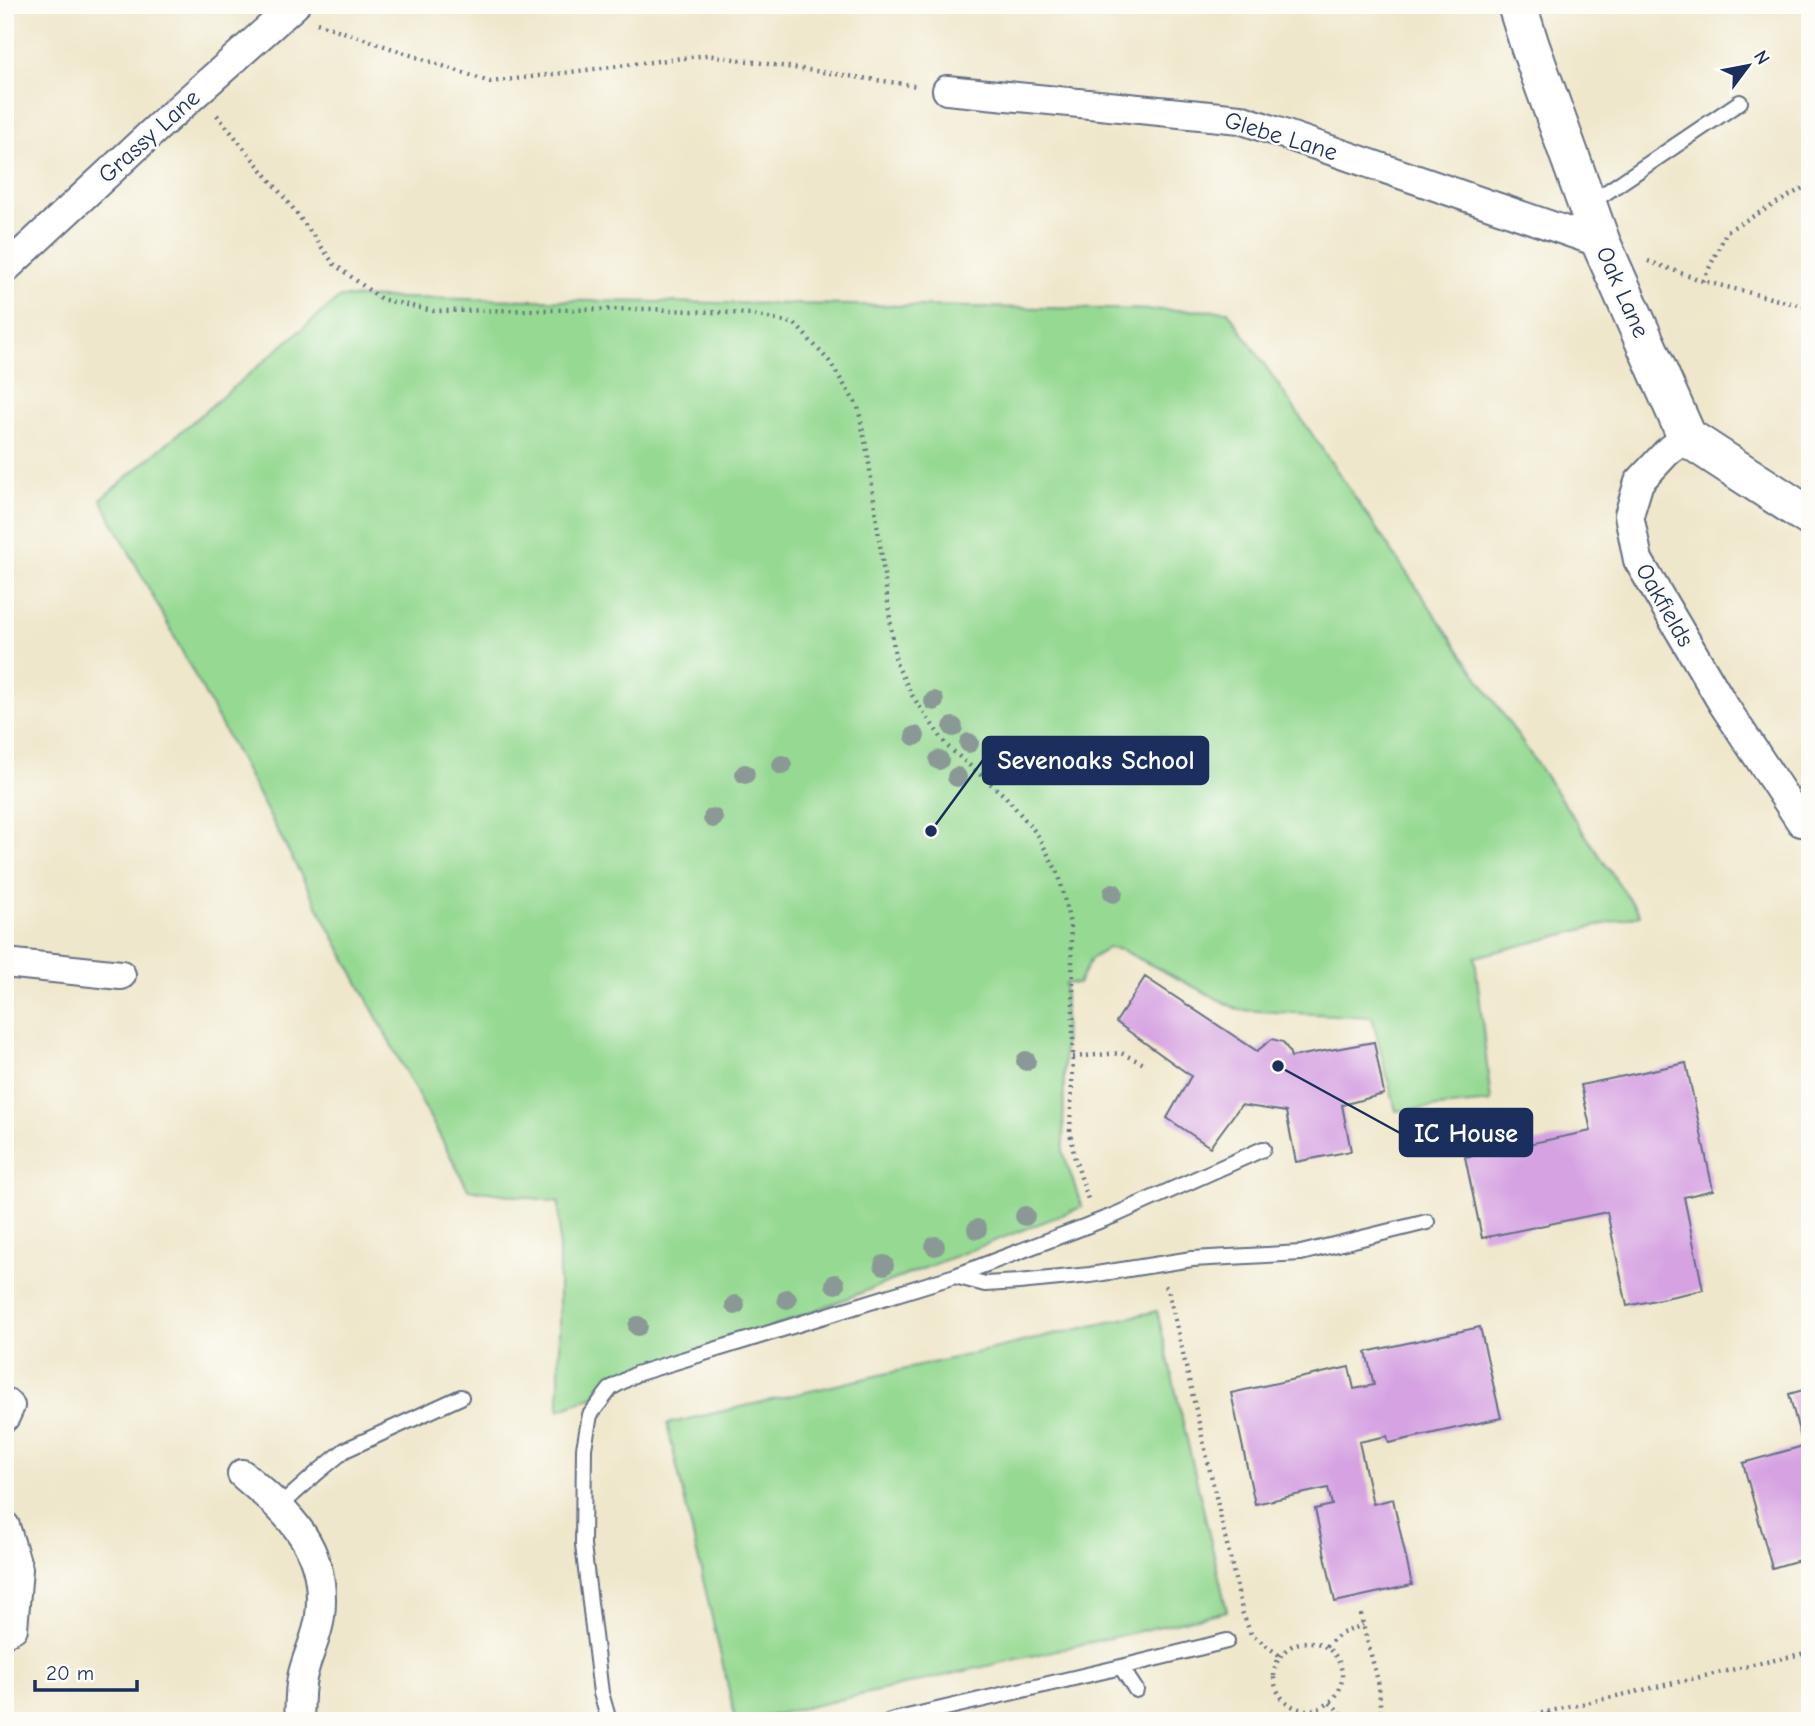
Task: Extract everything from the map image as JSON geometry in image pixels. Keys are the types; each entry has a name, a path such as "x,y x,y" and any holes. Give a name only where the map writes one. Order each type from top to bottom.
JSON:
{"street":[{"name":"Oak Lane","path":"1517,5 1601,243 1687,437"},
{"name":"Grassy Lane","path":"5,268 291,7"},
{"name":"Glebe Lane","path":"947,90 1240,119 1601,243"},
{"path":"1687,437 1810,517"},
{"name":"Oakfields","path":"1687,437 1667,452 1639,482 1629,515 1638,560 1723,704 1801,822"},
{"path":"5,963 121,975"},
{"path":"5,1402 10,1406 5,1417"},
{"path":"242,1474 280,1506 310,1545 321,1578 320,1618 302,1679 299,1721"},
{"path":"5,1526 18,1569 13,1628 5,1632"}],"lane":[{"path":"1587,205 1740,102"},
{"path":"609,1721 601,1693 583,1545 584,1448 590,1415 611,1388 636,1374 955,1276 1115,1215 1263,1149"},
{"path":"955,1276 985,1284 1019,1282 1090,1275 1192,1259 1301,1253 1427,1222"},
{"path":"280,1506 345,1450 461,1397"},
{"path":"890,1721 1227,1641"},
{"path":"1121,1667 1136,1690"}],"path":[{"path":"291,7 490,82 707,55 947,90"},
{"path":"198,91 292,207 334,264 381,299 433,311 650,309 750,314 795,324 829,361 858,407 868,456 896,663 913,697 947,746 1006,797 1037,834 1059,875 1070,924 1073,1057 1070,1132 1075,1159 1092,1209"},
{"path":"1703,281 1727,231 1810,184"},
{"path":"1601,243 1703,281 1810,308"},
{"path":"1073,1057 1121,1053 1144,1064"},
{"path":"1168,1289 1243,1614 1251,1634 1280,1656"},
{"path":"1361,1614 1379,1685 1381,1721"},
{"path":"1326,1646 1340,1634 1363,1625"},
{"path":"1306,1641 1317,1642 1334,1653 1342,1671 1342,1682 1330,1703 1305,1710 1286,1702 1279,1695 1273,1675 1280,1656 1295,1643 1306,1641"},
{"path":"1507,1721 1810,1653"},
{"path":"1330,1703 1350,1721"},
{"path":"1547,1721 1549,1712"}],"green space":[{"path":"340,297 1228,311 1640,915 1475,957 1491,1102 1396,1111 1372,1017 1239,1010 1122,950 1108,948 1091,959 1078,984 1065,983 1063,1152 1082,1207 559,1410 559,1202 468,1189 101,499"},
{"path":"1157,1311 1227,1611 747,1721 736,1721 667,1424"}],"building":[{"path":"1145,977 1257,1051 1272,1039 1283,1042 1291,1057 1374,1042 1384,1094 1342,1105 1351,1151 1296,1162 1286,1112 1241,1105 1210,1147 1167,1118 1191,1076 1116,1022"},
{"path":"1686,1063 1713,1190 1684,1197 1703,1290 1627,1306 1607,1212 1482,1238 1465,1157 1591,1131 1581,1085"},
{"path":"1480,1327 1501,1418 1389,1443 1387,1436 1359,1442 1373,1504 1393,1499 1412,1585 1335,1602 1315,1509 1332,1505 1328,1488 1255,1504 1231,1393 1349,1367 1354,1389 1374,1385 1366,1352"},
{"path":"1810,1388 1810,1557 1772,1568 1743,1463 1803,1446 1789,1394"}],"place":[{"name":"Sevenoaks School","path":"931,831"},
{"name":"IC House","path":"1278,1066"}]}
